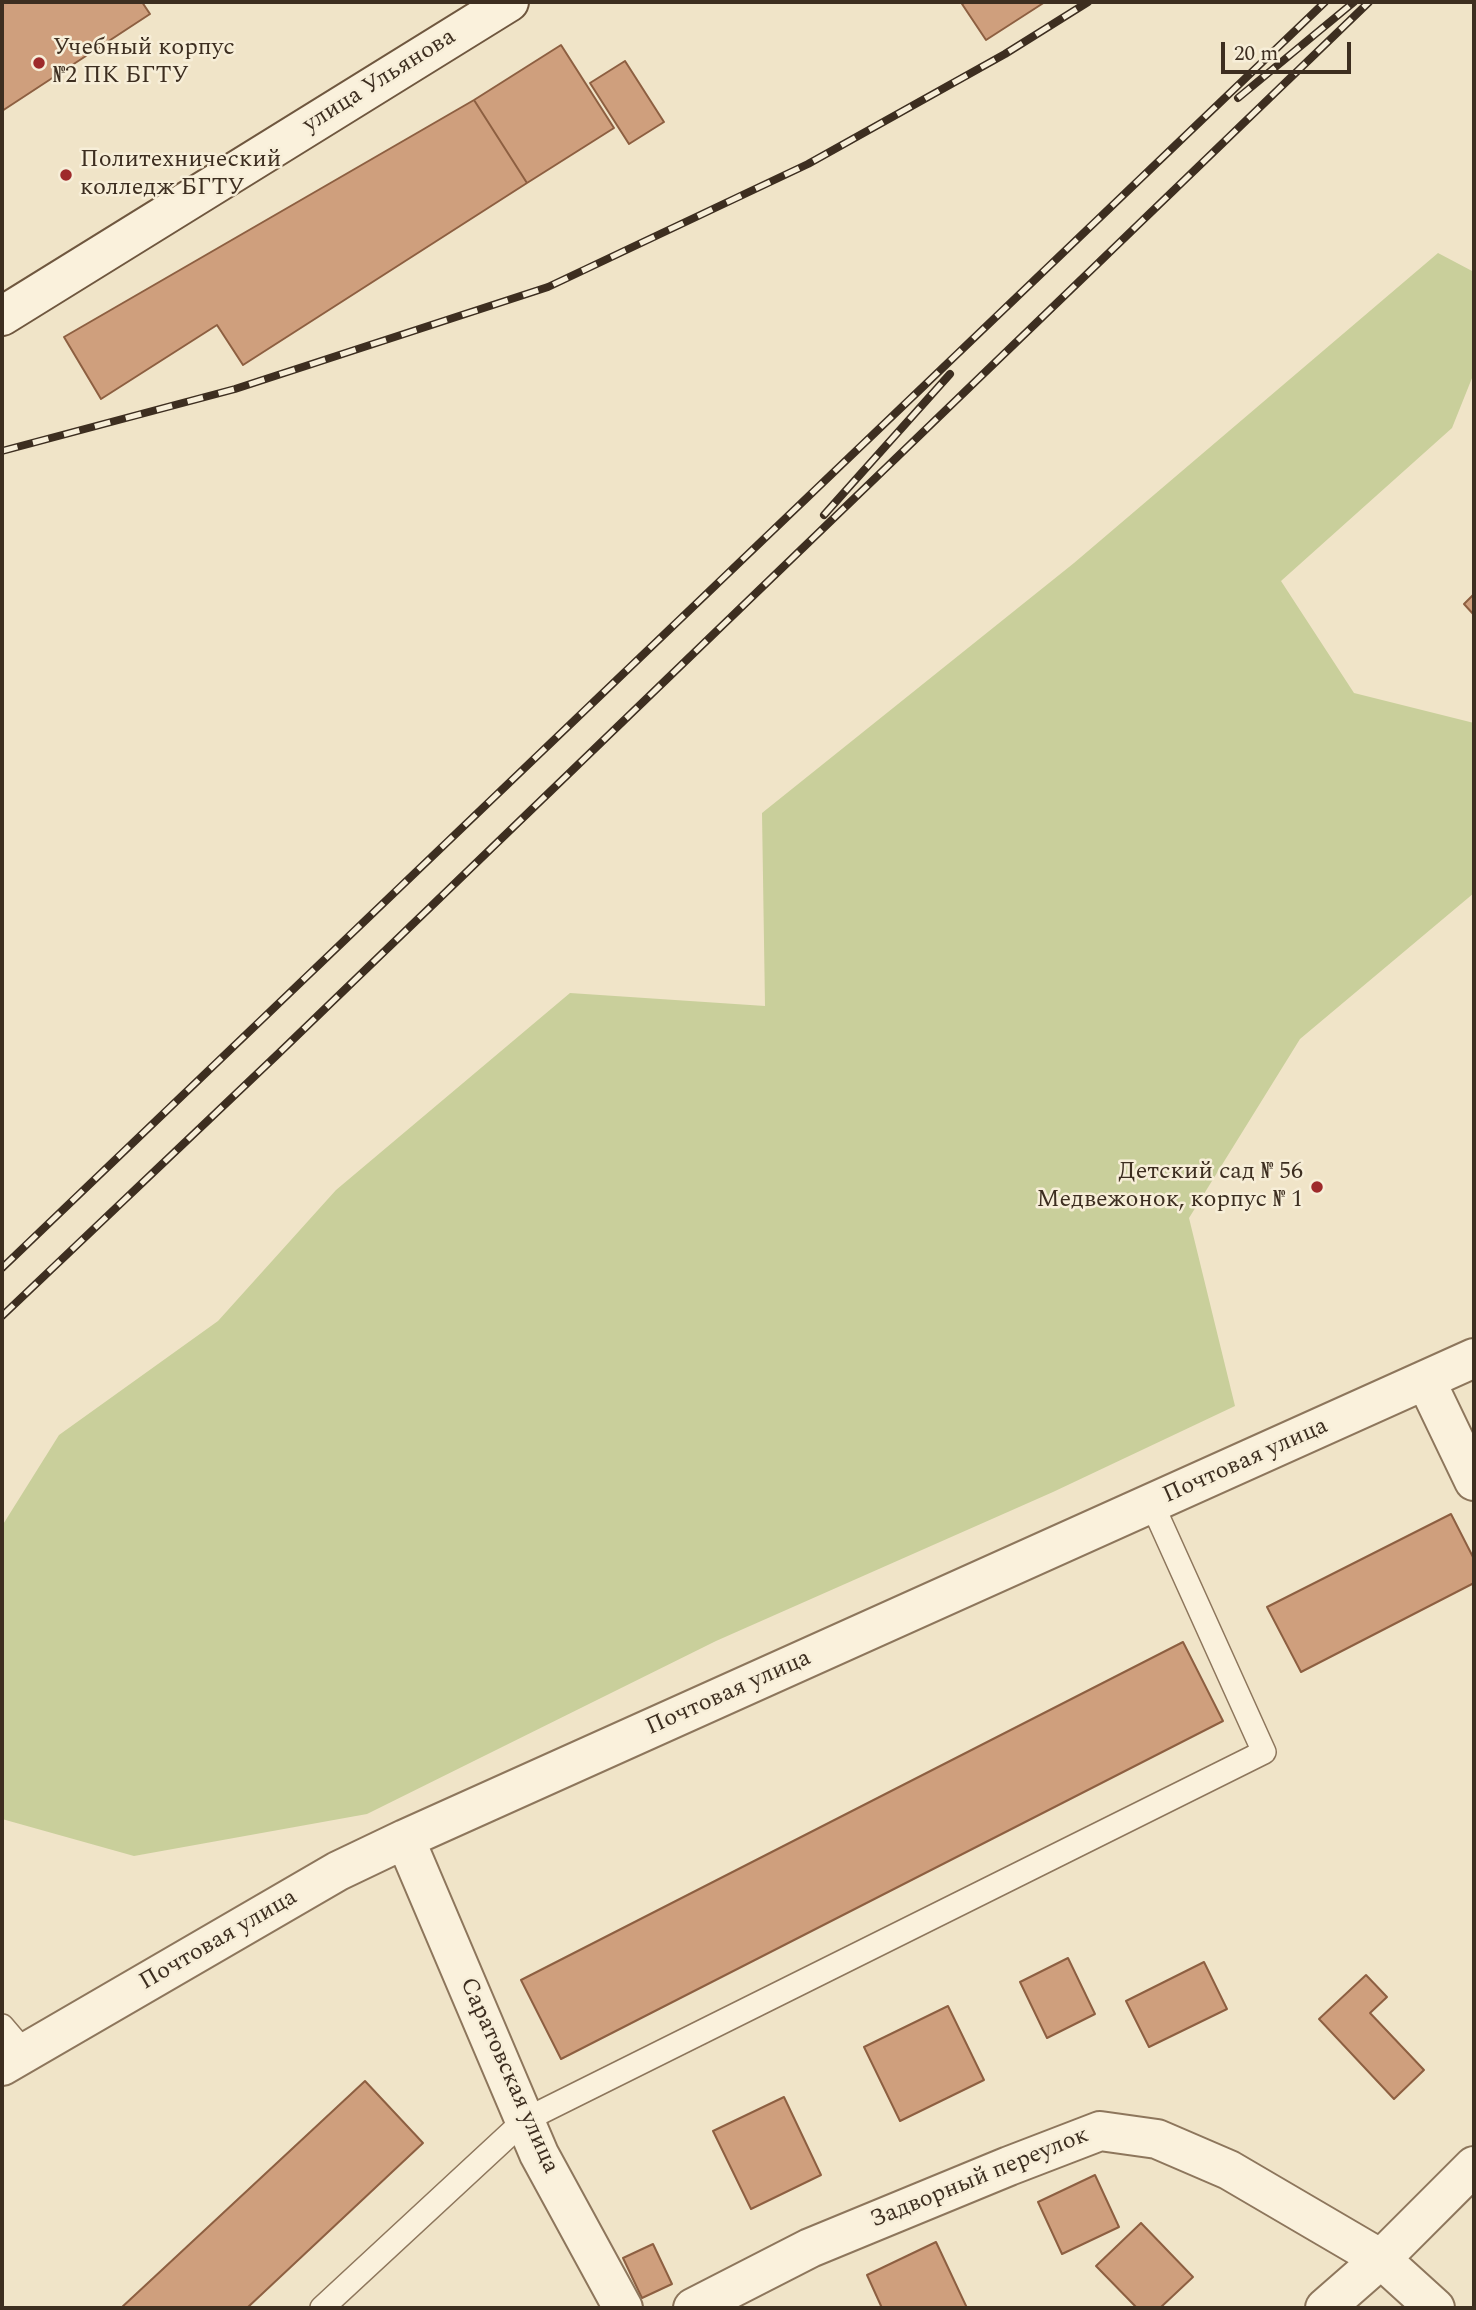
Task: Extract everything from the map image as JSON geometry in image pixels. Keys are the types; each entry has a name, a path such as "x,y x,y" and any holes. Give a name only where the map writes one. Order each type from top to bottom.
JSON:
{"street":[{"name":"улица Ульянова","path":"2,316 509,2"},
{"name":"Почтовая улица","path":"10,2048 338,1871 405,1839 1474,1359"},
{"path":"1426,1381 1474,1481"},
{"name":"Саратовская улица","path":"405,1839 539,2154 623,2308"},
{"name":"Задворный переулок","path":"692,2308 810,2248 1009,2165 1100,2131 1157,2139 1229,2170 1381,2259 1435,2308"},
{"path":"1325,2308 1381,2259 1474,2166"}],"lane":[{"path":"323,2308 525,2120 1264,1752 1152,1504"}],"green space":[{"path":"1438,253 1474,272 1474,373 1452,428 1281,581 1354,693 1474,723 1474,893 1300,1039 1189,1218 1235,1406 1053,1492 716,1641 367,1814 134,1856 2,1819 2,1526 59,1435 218,1321 336,1190 570,993 765,1006 762,813 1074,563"}],"building":[{"name":"Учебный корпус №2 ПК БГТУ","path":"2,2 142,2 150,14 2,111"},
{"path":"1045,2 986,40 962,4"},
{"path":"561,45 614,128 527,183 474,100"},
{"path":"625,61 664,122 629,144 590,83"},
{"path":"474,100 527,183 243,365 217,325 101,399 64,337"},
{"path":"1474,594 1474,615 1464,604"},
{"path":"1451,1514 1474,1559 1474,1583 1301,1672 1267,1607"},
{"path":"1183,1642 1223,1721 561,2059 521,1980"},
{"path":"1068,1958 1095,2014 1047,2038 1020,1982"},
{"path":"1204,1962 1227,2009 1149,2047 1126,2001"},
{"path":"1366,1975 1387,1997 1370,2013 1424,2070 1394,2099 1319,2019"},
{"path":"948,2006 984,2080 900,2121 864,2047"},
{"path":"365,2081 423,2143 247,2308 121,2308"},
{"path":"784,2097 821,2175 751,2209 713,2131"},
{"path":"1095,2175 1119,2227 1062,2254 1038,2202"},
{"path":"1141,2223 1193,2277 1160,2308 1137,2308 1096,2266"},
{"path":"936,2242 967,2308 882,2308 867,2275"},
{"path":"653,2244 672,2284 642,2298 623,2258"}],"railway":[{"path":"2,451 235,389 548,287 808,164 1005,54 1088,2"},
{"path":"2,1268 1325,2"},
{"path":"1238,98 1354,2"},
{"path":"2,1316 279,1053 1369,2"},
{"path":"824,515 950,374"}],"place":[{"name":"Учебный корпус №2 ПК БГТУ","path":"39,63"},
{"name":"Политехнический колледж БГТУ","path":"66,175"},
{"name":"Детский сад № 56 Медвежонок, корпус № 1","path":"1317,1187"}]}
